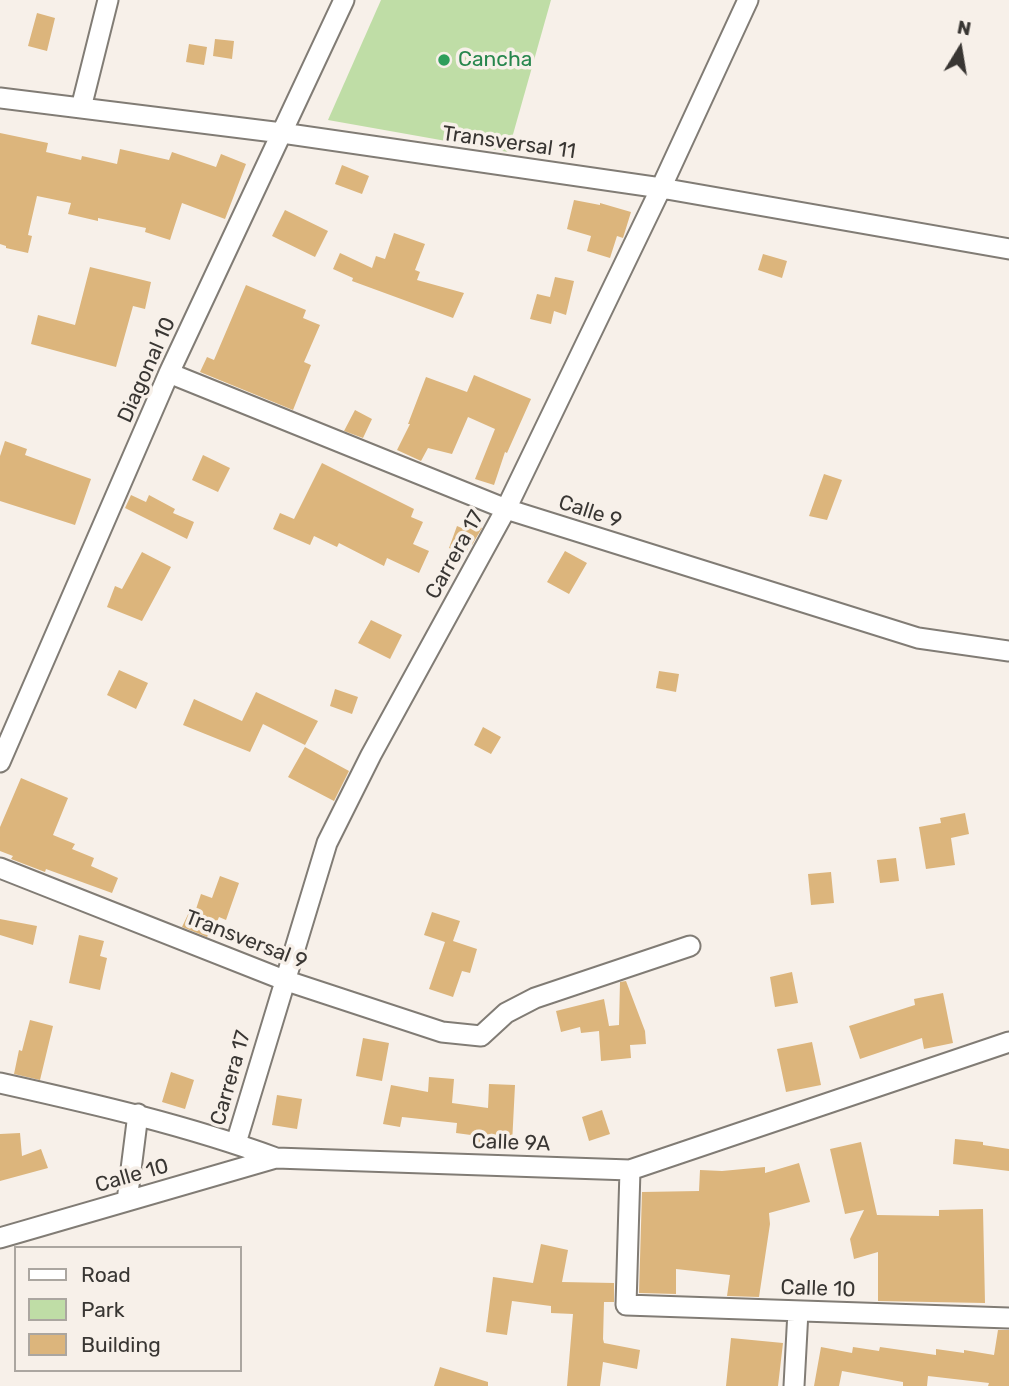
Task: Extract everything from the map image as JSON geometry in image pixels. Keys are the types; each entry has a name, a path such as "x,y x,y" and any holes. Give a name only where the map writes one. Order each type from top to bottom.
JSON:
{"street":[{"path":"81,108 108,0"},
{"name":"Diagonal 10","path":"0,762 169,373 344,0"},
{"name":"Carrera 17","path":"236,1143 327,843 371,755 506,509 661,188 748,0"},
{"name":"Transversal 11","path":"0,98 282,133 661,188 1009,249"},
{"name":"Calle 9","path":"169,373 506,509 918,638 1009,651"},
{"name":"Transversal 9","path":"0,869 284,980 442,1032 481,1036 506,1013 535,998 690,946"},
{"name":"Calle 9A","path":"0,1083 138,1114 236,1143 276,1158 630,1170 1009,1042"},
{"path":"127,1201 138,1114"},
{"name":"Calle 10","path":"0,1238 276,1158"},
{"name":"Calle 10","path":"630,1170 626,1305 1009,1318"},
{"path":"794,1386 798,1311"}],"green space":[{"name":"Cancha","path":"381,0 551,0 508,152 328,120"}],"building":[{"path":"37,13 55,18 47,51 28,46"},
{"path":"215,39 234,41 232,59 213,56"},
{"path":"189,44 207,47 204,65 186,62"},
{"path":"0,133 48,143 46,152 81,160 82,156 117,164 120,149 169,160 172,152 216,167 221,154 246,164 225,219 182,203 170,240 145,232 146,228 68,214 71,203 37,196 28,235 32,236 28,253 0,244"},
{"path":"342,165 369,176 362,194 335,184"},
{"path":"574,200 600,203 631,212 623,238 617,236 610,258 587,251 591,236 567,229"},
{"path":"285,210 328,231 315,257 272,236"},
{"path":"394,233 425,244 415,270 420,272 417,280 464,293 453,318 352,281 353,278 333,269 340,253 372,268 376,256 385,259"},
{"path":"763,254 787,261 782,278 758,270"},
{"path":"90,267 151,282 145,309 133,306 116,367 31,344 38,315 75,325"},
{"path":"555,277 574,281 566,315 554,311 551,324 530,319 537,294 550,297"},
{"path":"246,285 306,310 303,318 320,325 304,362 311,365 293,410 200,372 207,357 214,360"},
{"path":"474,375 531,399 507,453 505,452 494,485 475,479 495,429 468,417 452,454 428,448 421,461 397,450 410,424 426,377 467,392"},
{"path":"355,410 372,419 363,438 344,431"},
{"path":"5,441 27,449 25,455 91,479 75,525 0,501 0,456"},
{"path":"203,455 230,468 218,492 192,480"},
{"path":"322,463 414,509 411,517 423,522 413,544 429,551 419,573 387,558 384,566 339,543 337,547 314,536 310,545 273,529 280,513 294,519"},
{"path":"824,474 842,480 827,520 809,516"},
{"path":"131,495 146,502 149,495 175,509 173,513 194,522 187,539 125,508"},
{"path":"466,522 482,528 472,545 469,544 466,554 449,548 457,526 464,529"},
{"path":"565,551 587,563 569,594 547,582"},
{"path":"142,552 171,567 142,621 107,607 115,586 122,589"},
{"path":"371,620 402,635 390,659 358,643"},
{"path":"119,670 148,683 136,709 107,695"},
{"path":"659,671 679,674 676,692 656,688"},
{"path":"335,689 358,697 352,714 330,706"},
{"path":"256,692 318,721 305,745 263,724 250,752 183,725 194,699 242,721"},
{"path":"483,727 501,737 491,754 474,745"},
{"path":"305,747 349,771 334,801 288,777"},
{"path":"21,778 68,798 53,835 75,844 72,849 94,858 91,866 118,878 112,893 46,869 45,872 11,859 13,856 0,851 0,827"},
{"path":"965,813 969,834 951,838 955,865 926,869 919,827 941,823 940,818"},
{"path":"896,858 899,881 880,883 877,860"},
{"path":"831,872 834,903 811,905 808,874"},
{"path":"220,876 239,883 226,920 219,917 212,933 207,937 182,927 191,908 196,909 201,894 212,898"},
{"path":"432,912 460,921 453,941 477,949 470,973 462,971 453,997 429,989 445,942 424,935"},
{"path":"0,919 37,926 33,945 0,935"},
{"path":"79,935 104,941 100,956 107,958 100,990 69,983"},
{"path":"792,972 798,1003 775,1007 770,977"},
{"path":"626,981 645,1031 646,1044 630,1045 631,1058 601,1061 599,1031 581,1033 580,1027 561,1032 556,1011 604,999 609,1026 619,1025 620,982"},
{"path":"943,993 953,1043 924,1049 922,1038 860,1059 849,1026 915,1005 914,999"},
{"path":"30,1020 53,1026 40,1080 14,1074"},
{"path":"363,1038 389,1043 382,1081 356,1076"},
{"path":"812,1042 821,1085 786,1092 777,1049"},
{"path":"171,1072 194,1080 185,1109 162,1102"},
{"path":"429,1077 454,1079 452,1103 488,1108 489,1084 515,1085 512,1144 470,1142 471,1135 456,1133 457,1123 402,1117 400,1127 383,1124 391,1085 428,1092"},
{"path":"277,1095 302,1099 297,1129 272,1125"},
{"path":"602,1110 610,1134 589,1141 582,1117"},
{"path":"20,1133 22,1156 41,1149 48,1168 0,1181 0,1134"},
{"path":"955,1139 983,1142 983,1145 1009,1149 1009,1171 953,1164"},
{"path":"861,1142 877,1215 939,1216 939,1210 983,1209 985,1303 878,1301 878,1252 854,1259 850,1239 864,1210 845,1214 830,1149"},
{"path":"799,1163 810,1202 769,1213 770,1224 759,1297 727,1296 730,1275 676,1269 676,1294 639,1293 642,1192 699,1191 700,1170 765,1167 765,1173"},
{"path":"541,1244 568,1250 562,1282 614,1283 614,1302 604,1302 604,1343 640,1350 637,1369 603,1362 600,1386 567,1386 573,1314 551,1313 551,1306 512,1301 507,1335 486,1332 493,1277 533,1283"},
{"path":"998,1330 1009,1330 1009,1386 988,1386 989,1383 928,1376 927,1386 903,1386 903,1382 842,1371 839,1386 814,1386 821,1347 852,1353 853,1347 879,1351 880,1347 936,1355 936,1349 994,1355"},
{"path":"731,1338 783,1343 778,1386 726,1386"},
{"path":"440,1367 488,1382 488,1386 434,1386"}],"place":[{"name":"Cancha","path":"444,60"}]}
